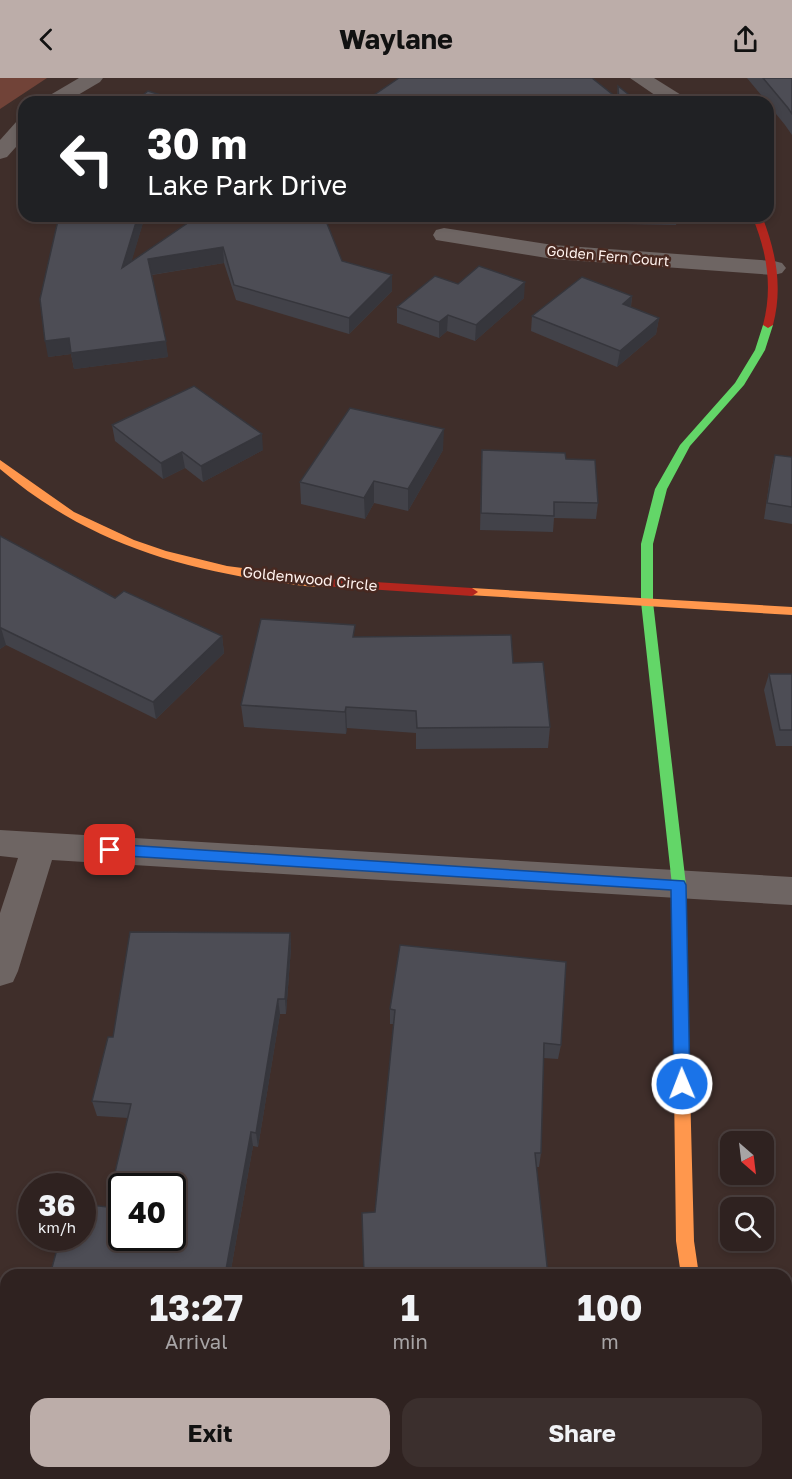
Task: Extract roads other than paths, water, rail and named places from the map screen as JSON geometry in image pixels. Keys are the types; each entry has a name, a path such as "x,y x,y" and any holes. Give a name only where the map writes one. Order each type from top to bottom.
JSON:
{"street":[{"path":"62,96 93,78"},
{"path":"640,78 669,96"},
{"path":"0,153 18,132"},
{"path":"689,1269 685,1241 679,885 647,602 647,544 661,489 685,445 739,385 760,350 772,313 774,268 760,222"},
{"name":"Golden Fern Court","path":"444,235 553,252 774,268"},
{"name":"Goldenwood Circle","path":"0,463 25,486 108,535 166,555 227,571 307,582 792,610"},
{"path":"0,843 792,891"},
{"path":"0,971 39,845"}]}
